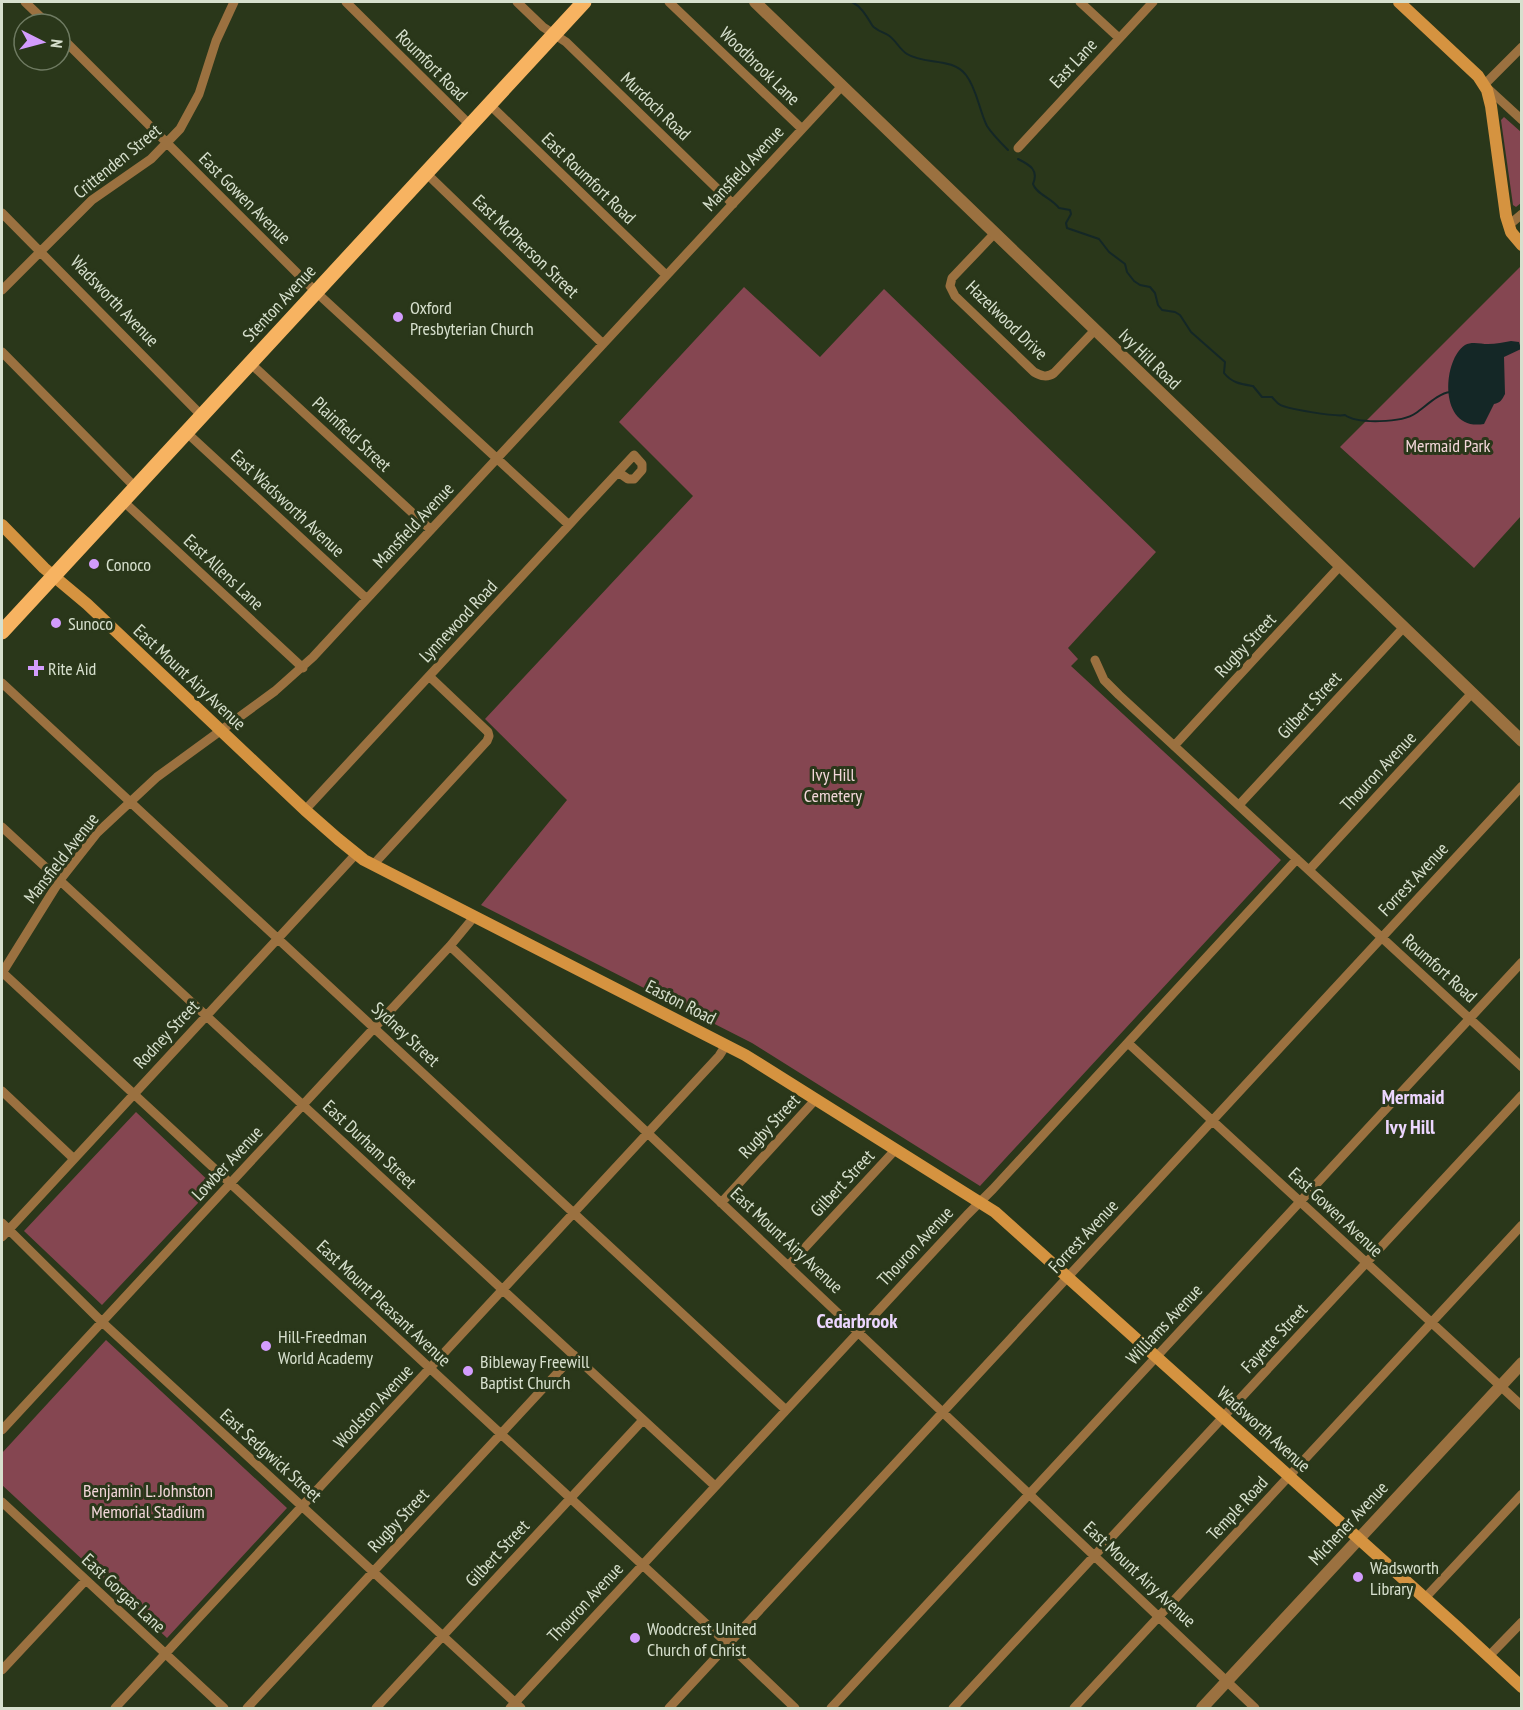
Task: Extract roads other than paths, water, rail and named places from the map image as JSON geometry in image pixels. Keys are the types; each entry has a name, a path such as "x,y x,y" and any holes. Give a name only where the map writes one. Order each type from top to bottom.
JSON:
{"main road":[{"name":"Stenton Avenue","path":"2,632 584,2"},
{"path":"1399,2 1478,76 1484,85 1491,106 1509,225 1514,237 1521,245"},
{"name":"East Mount Airy Avenue","path":"2,525 53,576 87,604 305,810 356,854"},
{"name":"Easton Road","path":"356,854 373,865 726,1045 980,1202"},
{"name":"Wadsworth Avenue","path":"980,1202 1004,1219 1069,1276 1521,1687"}],"street":[{"name":"Crittenden Street","path":"2,290 92,200 140,167 167,143 184,123 195,103 218,36 234,2"},
{"name":"Roumfort Road","path":"346,2 470,125"},
{"name":"Murdoch Road","path":"517,2 543,27 566,42 732,204"},
{"name":"Woodbrook Lane","path":"669,2 802,129"},
{"name":"Ivy Hill Road","path":"755,2 1521,741"},
{"path":"1080,2 1119,38"},
{"name":"East Lane","path":"1018,148 1154,2"},
{"path":"1521,47 1484,85 1521,120"},
{"name":"East Gowen Avenue","path":"72,48 316,292 569,525"},
{"name":"Mansfield Avenue","path":"2,973 60,880 98,833 170,767 303,668 842,86"},
{"name":"East Roumfort Road","path":"489,104 666,275"},
{"name":"East McPherson Street","path":"426,173 603,344"},
{"name":"Wadsworth Avenue","path":"2,213 202,416"},
{"path":"1509,225 1521,213"},
{"name":"Hazelwood Drive","path":"994,234 951,282 952,293 963,304 1034,372 1041,375 1048,376 1054,373 1094,331"},
{"path":"2,352 135,488"},
{"name":"Plainfield Street","path":"250,363 431,530"},
{"name":"East Wadsworth Avenue","path":"186,432 367,599"},
{"name":"Lynnewood Road","path":"305,810 634,454 642,464 642,470 637,477 628,479 618,472"},
{"name":"East Allens Lane","path":"123,501 303,668"},
{"name":"Rugby Street","path":"1174,746 1340,566"},
{"name":"Gilbert Street","path":"1239,805 1404,627"},
{"path":"1095,660 1104,680 1309,870"},
{"path":"373,865 487,741 489,736 488,732 429,676"},
{"name":"Sydney Street","path":"2,683 786,1410"},
{"name":"Thouron Avenue","path":"1309,870 1472,693"},
{"name":"Forrest Avenue","path":"669,1708 1521,786"},
{"name":"East Durham Street","path":"2,827 715,1486"},
{"name":"Rodney Street","path":"4,1230 356,854"},
{"name":"Thouron Avenue","path":"515,1707 642,1565 1297,859"},
{"name":"Roumfort Road","path":"1309,870 1521,1067"},
{"name":"Lowber Avenue","path":"2,1430 375,1028 474,917"},
{"name":"East Mount Airy Avenue","path":"450,946 1255,1708"},
{"name":"Williams Avenue","path":"831,1708 1521,962"},
{"name":"East Mount Pleasant Avenue","path":"2,973 795,1708"},
{"name":"East Gowen Avenue","path":"1128,1043 1521,1406"},
{"name":"Woolston Avenue","path":"115,1708 648,1133 726,1045"},
{"path":"2,1091 73,1158"},
{"name":"Fayette Street","path":"954,1708 1521,1095"},
{"name":"Rugby Street","path":"721,1203 816,1099"},
{"name":"Gilbert Street","path":"788,1266 896,1149"},
{"name":"Temple Road","path":"1074,1708 1521,1225"},
{"name":"East Sedgwick Street","path":"4,1230 443,1636 515,1707"},
{"name":"Rugby Street","path":"247,1708 574,1355"},
{"name":"Michener Avenue","path":"1202,1708 1521,1363"},
{"name":"Gilbert Street","path":"376,1708 643,1420"},
{"path":"1425,1598 1521,1494"},
{"name":"East Gorgas Lane","path":"2,1502 224,1708"},
{"path":"2,1670 86,1580"},
{"path":"1489,1656 1521,1622"}],"water":[{"path":"1519,342 1521,349 1504,357 1505,394 1501,401 1494,404 1484,424 1469,424 1458,417 1449,393 1449,379 1457,353 1465,345 1471,343 1491,344"}],"waterway":[{"path":"852,2 861,9 873,27 891,37 907,54 946,63 960,69 973,87 987,126 1008,150"},
{"path":"1018,159 1032,168 1035,175 1033,184 1037,191 1059,208 1070,210 1071,214 1066,223 1067,228 1099,239 1109,252 1125,264 1127,272 1134,281 1150,287 1162,310 1180,315 1191,332 1225,362 1224,373 1230,379 1253,386 1262,397 1272,397 1283,406 1300,410 1345,415 1359,420 1380,421 1409,416 1437,397 1450,392"}],"place":[{"name":"Oxford Presbyterian Church","path":"398,317"},
{"name":"Conoco","path":"94,564"},
{"name":"Sunoco","path":"56,623"},
{"name":"Rite Aid","path":"36,668"},
{"name":"Hill-Freedman World Academy","path":"266,1346"},
{"name":"Bibleway Freewill Baptist Church","path":"468,1371"},
{"name":"Wadsworth Library","path":"1358,1577"},
{"name":"Woodcrest United Church of Christ","path":"635,1638"}],"district":[{"name":"Mermaid","path":"1413,1097"},
{"name":"Ivy Hill","path":"1410,1127"},
{"name":"Cedarbrook","path":"857,1321"}],"park label":[{"name":"Mermaid Park","path":"1448,445"},
{"name":"Ivy Hill Cemetery","path":"833,784"},
{"name":"Benjamin L. Johnston Memorial Stadium","path":"148,1500"}]}
